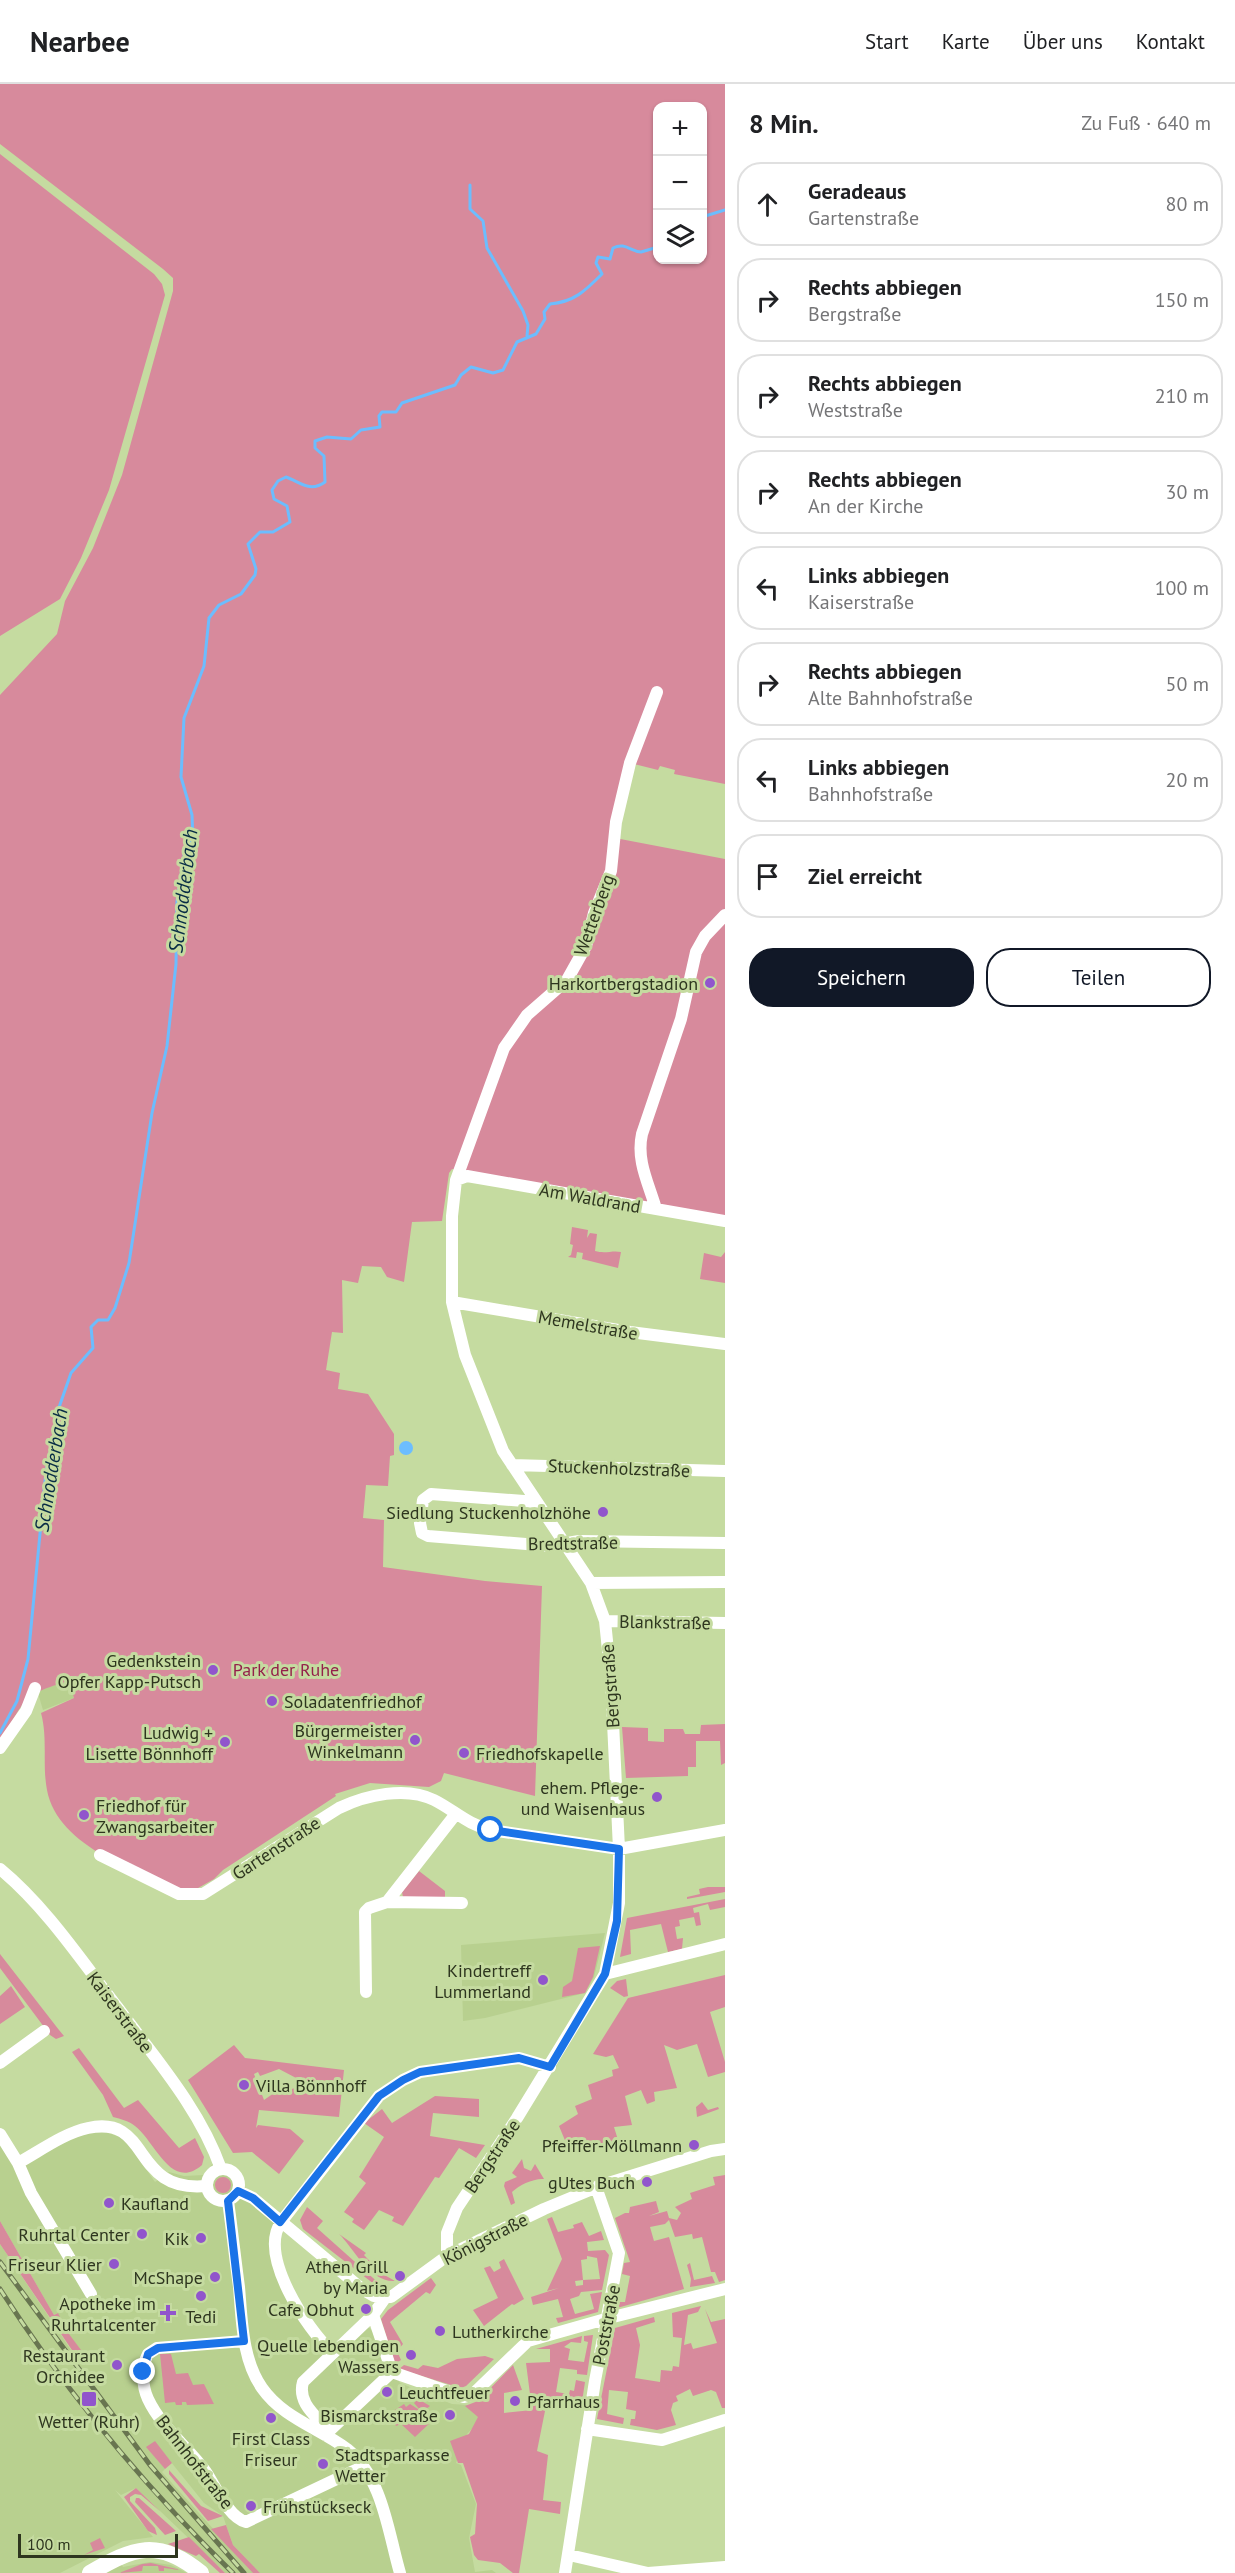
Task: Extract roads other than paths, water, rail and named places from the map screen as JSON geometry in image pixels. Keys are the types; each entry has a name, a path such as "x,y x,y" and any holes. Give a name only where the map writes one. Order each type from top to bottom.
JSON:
{"main road":[{"path":"90,2573 128,2552 141,2549 160,2551 178,2558 201,2573"}],"street":[{"name":"Wetterberg","path":"456,1180 504,1048 527,1015 567,980 586,946 594,913 611,871 616,822 632,755 657,692"},
{"path":"656,1209 639,1149 642,1134 681,1019 696,952 705,936 725,915"},
{"name":"Am Waldrand","path":"456,1180 467,1176 725,1221"},
{"name":"Bergstraße","path":"447,2256 447,2233 458,2208 550,2067 605,1974 617,1921 619,1849 611,1674 605,1621 591,1583 497,1440 465,1355 452,1302 452,1216 456,1180"},
{"name":"Memelstraße","path":"452,1302 630,1332 725,1344"},
{"name":"Stuckenholzstraße","path":"512,1465 725,1471"},
{"name":"Bredtstraße","path":"537,1502 431,1494 423,1500 420,1523 422,1533 442,1538 539,1545 579,1541 725,1543"},
{"path":"591,1583 597,1581 725,1582"},
{"name":"Blankstraße","path":"605,1621 725,1623"},
{"path":"0,1748 26,1711 35,1688"},
{"name":"Gartenstraße","path":"100,1855 179,1894 194,1896 215,1888 350,1803 378,1796 409,1794 433,1799 455,1815 491,1830 619,1849 725,1830"},
{"path":"387,1902 455,1815"},
{"name":"Kaiserstraße","path":"0,1869 19,1885 52,1923 142,2041 201,2126 212,2144 221,2169 234,2173 239,2184 238,2191"},
{"path":"366,1992 365,1912 369,1908 387,1902 462,1903"},
{"path":"605,1974 725,1944"},
{"path":"0,2063 44,2031"},
{"path":"332,2352 298,2310 289,2290 273,2244 275,2230 280,2222 379,2096 403,2080 420,2072 519,2058 550,2067"},
{"path":"18,2163 74,2133 104,2126 125,2132 159,2176 168,2182 186,2187 206,2186"},
{"path":"0,2134 18,2163 31,2193 89,2291"},
{"name":"Königstraße","path":"326,2433 306,2406 301,2391 303,2382 373,2315 385,2298 396,2296 447,2256 596,2187 711,2151 725,2149"},
{"path":"206,2186 211,2173 221,2169"},
{"path":"206,2186 214,2200 228,2201 238,2191 253,2198 362,2289 385,2298"},
{"name":"Poststraße","path":"565,2573 587,2428 609,2318 619,2253 596,2187"},
{"path":"228,2201 244,2341 250,2364 263,2389 289,2414 326,2433 351,2452 362,2467 376,2489 400,2573"},
{"path":"392,2372 458,2396 468,2396 528,2341 725,2289"},
{"path":"373,2315 392,2372"},
{"name":"Bahnhofstraße","path":"244,2341 158,2348 148,2354 143,2372 145,2390 155,2410 243,2522 315,2491 362,2467"},
{"path":"326,2433 392,2372"},
{"path":"587,2428 662,2440 725,2420"},
{"path":"569,2555 648,2573 725,2567"}],"water":[{"path":"406,1441 411,1443 413,1448 411,1453 406,1455 401,1453 399,1448 401,1443"}],"waterway":[{"path":"470,185 470,209 483,221 487,248 523,311 528,325 527,336"},
{"name":"Schnodderbach","path":"707,215 725,210"},
{"name":"Schnodderbach","path":"0,1733 17,1701 28,1659 46,1471 56,1427 56,1416 71,1373 93,1348 91,1327 98,1320 108,1320 115,1308 129,1263 152,1113 167,1046 176,964 177,901 185,850 193,840 192,815 181,777 184,718 204,666 209,618 219,605 241,594 255,575 256,569 248,544 260,532 273,532 290,522 287,506 274,499 272,490 278,481 286,477 310,487 325,482 324,456 315,448 315,441 327,437 351,439 361,430 380,427 379,416 382,412 396,412 402,403 455,385 461,375 471,367 493,373 503,370 517,342 536,334 545,319 544,312 550,304 566,301 579,295 602,274 596,263 598,257 610,259 613,248 617,246 641,252 653,248"}],"railway":[{"path":"0,2262 150,2465 244,2573"},
{"path":"0,2289 52,2365 108,2437 168,2507 233,2573"}],"place":[{"name":"Harkortbergstadion","path":"710,983"},
{"name":"Siedlung Stuckenholzhöhe","path":"603,1512"},
{"name":"Gedenkstein Opfer Kapp-Putsch","path":"213,1670"},
{"name":"Soladatenfriedhof","path":"272,1701"},
{"name":"Bürgermeister Winkelmann","path":"415,1740"},
{"name":"Ludwig + Lisette Bönnhoff","path":"225,1742"},
{"name":"Friedhofskapelle","path":"464,1753"},
{"name":"ehem. Pflege- und Waisenhaus","path":"657,1797"},
{"name":"Friedhof für Zwangsarbeiter","path":"84,1815"},
{"name":"Kindertreff Lummerland","path":"543,1980"},
{"name":"Villa Bönnhoff","path":"244,2085"},
{"name":"Pfeiffer-Möllmann","path":"694,2145"},
{"name":"gUtes Buch","path":"647,2182"},
{"name":"Kaufland","path":"109,2203"},
{"name":"Ruhrtal Center","path":"142,2234"},
{"name":"Kik","path":"201,2238"},
{"name":"Friseur Klier","path":"114,2264"},
{"name":"Athen Grill by Maria","path":"400,2276"},
{"name":"McShape","path":"215,2277"},
{"name":"Tedi","path":"201,2296"},
{"name":"Cafe Obhut","path":"366,2309"},
{"name":"Apotheke im Ruhrtalcenter","path":"168,2313"},
{"name":"Lutherkirche","path":"440,2331"},
{"name":"Quelle lebendigen Wassers","path":"411,2355"},
{"name":"Restaurant Orchidee","path":"117,2365"},
{"name":"Leuchtfeuer","path":"387,2392"},
{"name":"Wetter (Ruhr)","path":"89,2399"},
{"name":"Pfarrhaus","path":"515,2401"},
{"name":"Bismarckstraße","path":"450,2415"},
{"name":"First Class Friseur","path":"271,2418"},
{"name":"Stadtsparkasse Wetter","path":"323,2464"},
{"name":"Frühstückseck","path":"251,2506"}],"park label":[{"name":"Park der Ruhe","path":"286,1669"}]}
